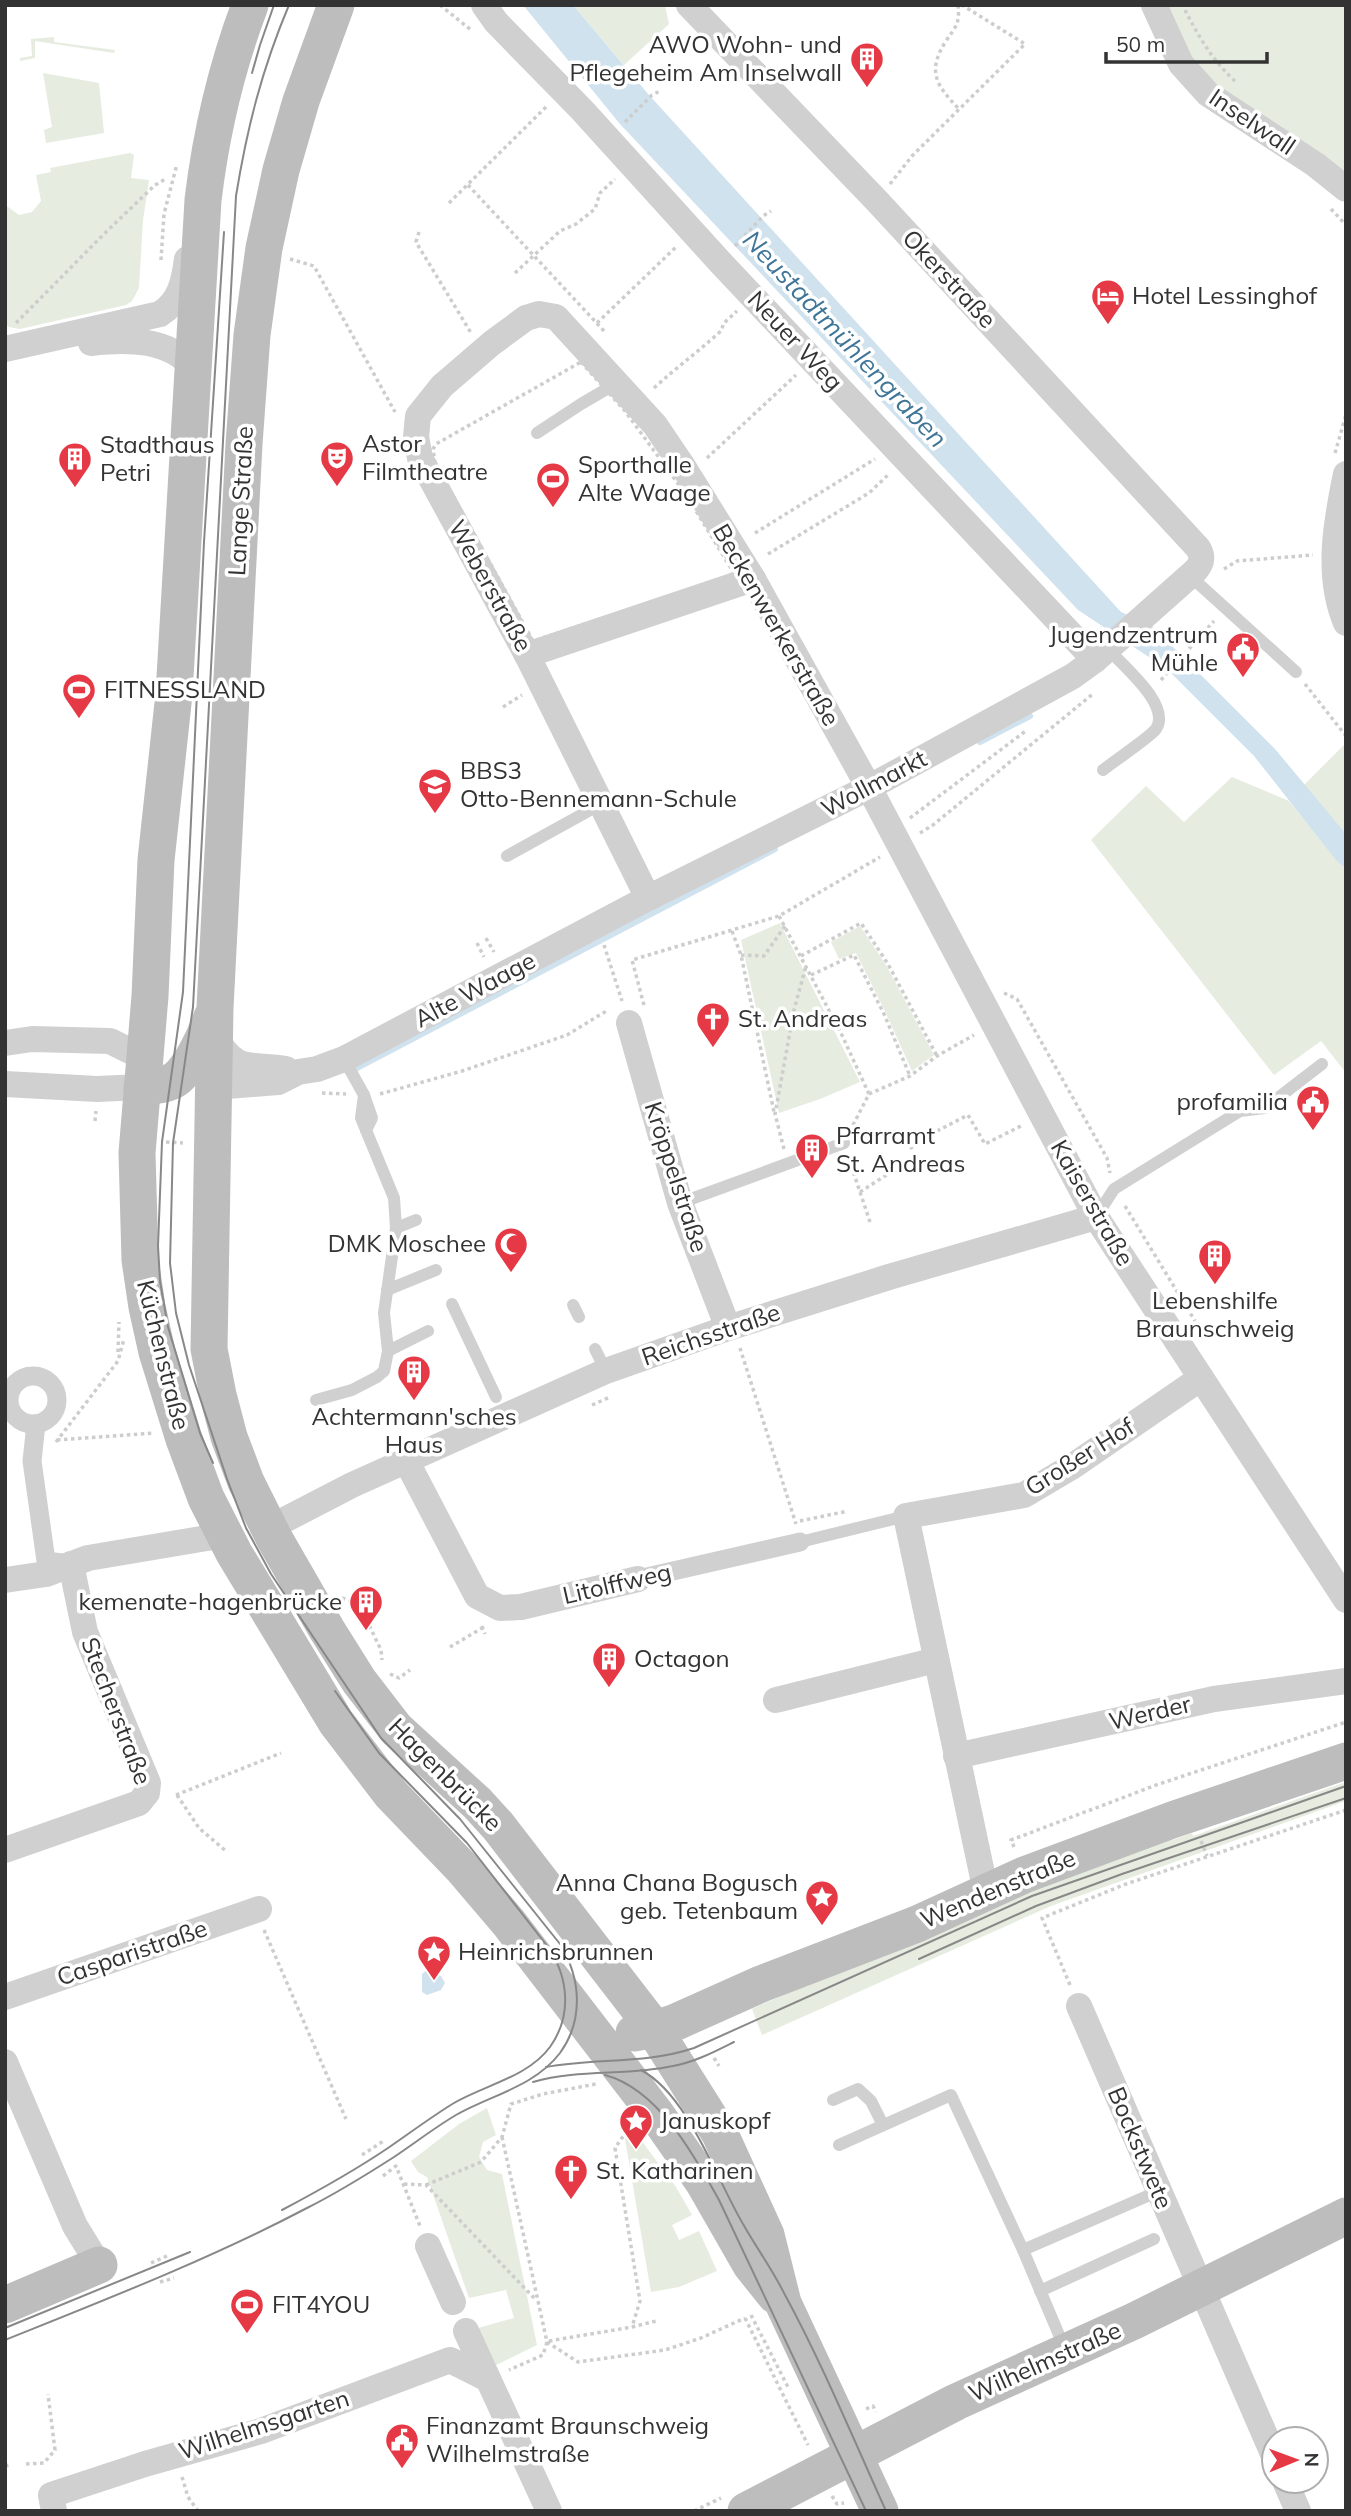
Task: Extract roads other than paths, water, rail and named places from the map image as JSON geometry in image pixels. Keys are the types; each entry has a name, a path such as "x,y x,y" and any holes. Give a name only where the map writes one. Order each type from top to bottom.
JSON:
{"main road":[{"path":"172,1076 150,996 156,860 174,694 201,222 208,157 225,78 250,5"},
{"name":"Lange Straße","path":"172,1076 215,1022 244,444 256,291 281,170 301,101 336,5"},
{"name":"Küchenstraße","path":"223,1532 194,1470 157,1352 143,1287 138,1231 138,1141 172,1076 197,1108 214,1144 209,1349 229,1437 263,1517"},
{"name":"Hagenbrücke","path":"263,1517 327,1630 379,1709 413,1747 477,1803 498,1826 655,2029 720,2134 750,2196 770,2246 767,2309"},
{"name":"Hagenbrücke","path":"223,1532 310,1682 353,1746 391,1794 495,1906 688,2160 751,2265 767,2309"},
{"name":"Wendenstraße","path":"598,2039 655,2029 761,1984 917,1924 1024,1875 1172,1820 1346,1761"},
{"name":"Wilhelmstraße","path":"746,2511 956,2402 1200,2290 1346,2216"},
{"path":"5,2305 99,2265"},
{"path":"767,2309 855,2456 880,2511"}],"street":[{"name":"Neuer Weg","path":"472,5 490,14 582,110 701,242 906,459 1107,648"},
{"name":"Okerstraße","path":"689,5 877,201 1198,548 1205,568"},
{"name":"Inselwall","path":"1154,5 1181,64 1208,94 1316,165 1346,189"},
{"path":"8,340 128,322 160,314 168,309 179,294 184,278 193,206 208,157"},
{"name":"Beckenwerkerstraße","path":"540,314 556,317 612,387 655,425 753,579 872,794"},
{"name":"Weberstraße","path":"540,314 519,323 442,386 418,416 416,437 420,458 527,654 648,898"},
{"path":"5,367 69,346 120,340 174,350 184,357 192,368"},
{"path":"1346,474 1336,528 1335,578 1346,623"},
{"name":"Wollmarkt","path":"648,898 872,794 1073,676 1205,568"},
{"path":"527,654 753,579"},
{"name":"Kaiserstraße","path":"872,794 1096,1217 1346,1600"},
{"name":"Alte Waage","path":"215,1022 228,1056 238,1063 298,1072 317,1069 344,1059 648,898"},
{"path":"110,1041 124,1034 133,1024 150,996"},
{"name":"Kröppelstraße","path":"629,1023 680,1203 727,1328"},
{"path":"5,1031 32,1038 110,1041 172,1076"},
{"path":"5,1043 32,1038"},
{"name":"Alte Waage","path":"5,1084 97,1089 172,1076 278,1082 298,1072"},
{"name":"Reichsstraße","path":"263,1517 340,1491 407,1462 601,1360 727,1328 889,1277 1096,1217"},
{"path":"40,1377 53,1387 57,1402 55,1411 50,1417 36,1424 21,1421 12,1410 10,1382 40,1377"},
{"name":"Großer Hof","path":"906,1516 1024,1495 1073,1466 1201,1378"},
{"path":"36,1424 32,1461 46,1561 71,1564"},
{"name":"Litolffweg","path":"407,1462 477,1596 500,1608 521,1607 800,1542"},
{"path":"906,1516 985,1892"},
{"path":"5,1580 46,1574 88,1558 207,1538 223,1532"},
{"name":"Stecherstraße","path":"7,1844 139,1803 147,1793 148,1783 85,1632 71,1564"},
{"path":"776,1700 936,1660"},
{"name":"Werder","path":"957,1756 1214,1699 1346,1681"},
{"name":"Casparistraße","path":"5,1997 260,1917"},
{"name":"Bockstwete","path":"1079,2006 1260,2425"},
{"path":"5,2062 75,2226 99,2265"},
{"path":"428,2246 453,2302"},
{"path":"466,2331 549,2511"},
{"name":"Wilhelmsgarten","path":"53,2503 176,2455 261,2431 450,2360 488,2379"}],"lane":[{"path":"537,433 612,387"},
{"path":"1205,568 1225,609 1296,672"},
{"path":"1103,770 1155,729 1160,718 1159,708 1151,695 1107,648"},
{"path":"507,856 601,804"},
{"path":"316,1400 352,1390 377,1377 384,1371 388,1351 384,1313 396,1228 394,1198 361,1118 364,1095 344,1059"},
{"path":"1096,1217 1114,1189 1240,1111 1265,1108 1322,1064"},
{"path":"680,1203 844,1143"},
{"path":"396,1228 416,1220"},
{"path":"387,1290 436,1270"},
{"path":"452,1304 496,1397"},
{"path":"388,1351 428,1331"},
{"name":"Litolffweg","path":"800,1542 906,1516"},
{"path":"833,2100 858,2089 871,2101 883,2125"},
{"path":"839,2145 951,2095 1023,2250 1066,2353"},
{"path":"1023,2250 1159,2191"},
{"path":"1040,2291 1154,2239"}],"water":[{"name":"Neustadtmühlengraben","path":"523,5 573,5 649,95 1121,612 1152,626 1275,749 1346,834 1346,869 1254,756 1167,669 1078,610 620,124"},
{"name":"Heinrichsbrunnen","path":"428,1969 441,1976 445,1983 441,1990 427,1995 422,1992 422,1974"}],"waterway":[{"path":"980,742 1030,716"},
{"path":"355,1069 775,849"}],"tram line":[{"path":"252,73 274,5"},
{"path":"5,2340 196,2261 270,2227 340,2190 456,2115 538,2074 560,2053 568,2040 576,2013 576,1985 560,1944 460,1819 381,1738 271,1574 246,1528 227,1479 189,1365 176,1313 170,1263 173,1143 193,1007 236,196 256,99 289,5"},
{"path":"213,1463 200,1433 168,1327 160,1281 158,1246 162,1142 183,992 204,542 224,232"},
{"path":"282,2210 362,2165 454,2103 530,2066 550,2047 562,2023 565,2010 564,1984 548,1947 467,1843 379,1753 335,1691"},
{"path":"546,2067 639,2059 694,2048 1032,1896 1346,1786"},
{"path":"919,1959 1036,1906 1346,1798"},
{"path":"533,2082 568,2075 673,2066 697,2059 734,2042"},
{"path":"641,2070 658,2082 673,2098 700,2139 743,2224 798,2319 886,2511"},
{"path":"605,2075 642,2094 658,2109 698,2163 719,2200 866,2511"},
{"path":"5,2328 190,2252"}],"place":[{"name":"AWO Wohn- und Pflegeheim Am Inselwall","path":"867,89"},
{"name":"Hotel Lessinghof","path":"1108,326"},
{"name":"Astor Filmtheatre","path":"337,488"},
{"name":"Stadthaus Petri","path":"75,489"},
{"name":"Sporthalle Alte Waage","path":"553,509"},
{"name":"Jugendzentrum Mühle","path":"1243,679"},
{"name":"FITNESSLAND","path":"79,720"},
{"name":"BBS3 Otto-Bennemann-Schule","path":"435,815"},
{"name":"St. Andreas","path":"713,1049"},
{"name":"profamilia","path":"1313,1132"},
{"name":"Pfarramt St. Andreas","path":"812,1180"},
{"name":"DMK Moschee","path":"511,1274"},
{"name":"Lebenshilfe Braunschweig","path":"1215,1286"},
{"name":"Achtermann'sches Haus","path":"414,1402"},
{"name":"kemenate-hagenbrücke","path":"366,1632"},
{"name":"Octagon","path":"609,1689"},
{"name":"Anna Chana Bogusch geb. Tetenbaum","path":"822,1927"},
{"name":"Heinrichsbrunnen","path":"434,1982"},
{"name":"Januskopf","path":"636,2151"},
{"name":"St. Katharinen","path":"571,2201"},
{"name":"FIT4YOU","path":"247,2335"},
{"name":"Finanzamt Braunschweig Wilhelmstraße","path":"402,2470"}]}
